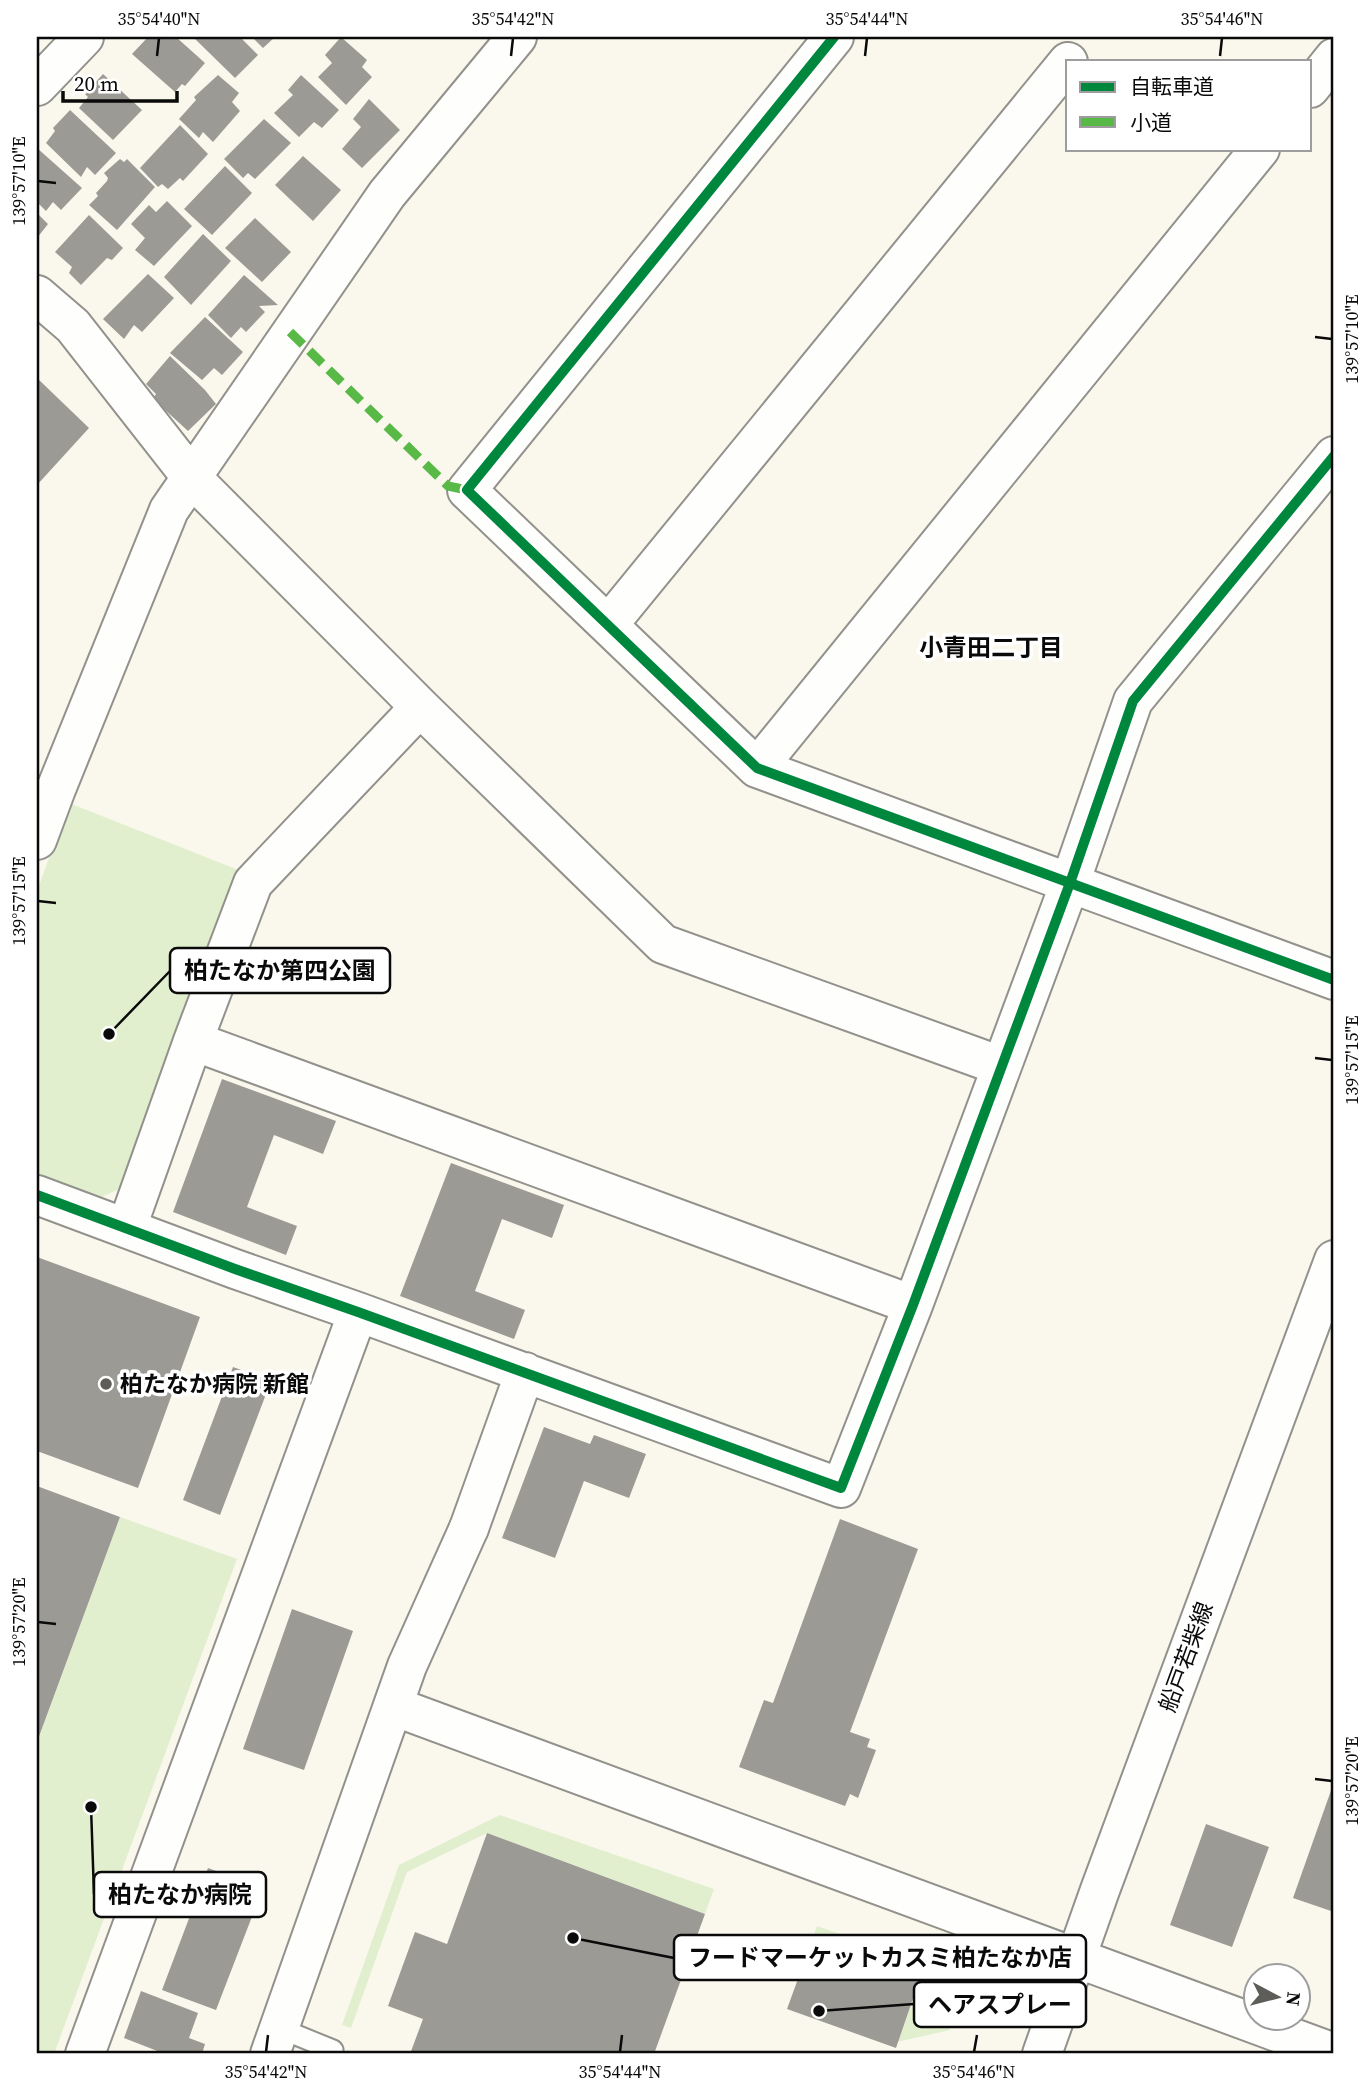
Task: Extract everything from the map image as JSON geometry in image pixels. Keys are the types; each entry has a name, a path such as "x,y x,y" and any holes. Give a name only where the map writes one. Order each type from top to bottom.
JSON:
{"street":[{"path":"37,86 84,37"},
{"path":"37,840 169,510 387,194 517,37"},
{"path":"834,37 467,490 757,768 1334,980"},
{"path":"1070,60 1089,37"},
{"path":"1312,86 1334,58"},
{"path":"608,625 1066,64"},
{"path":"757,768 1259,150"},
{"path":"37,295 73,326 192,478 420,707 663,944 1001,1066"},
{"path":"37,1195 841,1488 913,1305 1070,883 1133,701 1334,456"},
{"path":"127,1227 253,883 420,707"},
{"path":"193,1041 913,1305"},
{"name":"船戸若柴線","path":"1042,2054 1334,1260"},
{"path":"85,2054 358,1312"},
{"path":"274,2041 407,1666 469,1528 525,1372"},
{"path":"393,1706 1334,2053"}],"lane":[{"path":"274,2041 333,2050"}],"green space":[{"path":"69,803 241,871 126,1186 97,1199 37,1176 37,891"},
{"path":"120,1517 237,1559 54,2054 37,2054 37,1743"},
{"path":"500,1815 714,1889 705,1914 487,1833 407,1872 351,2028 342,2025 399,1865"},
{"path":"817,1926 919,1962 950,2030 897,2042 919,1981 811,1943"}],"building":[{"path":"148,37 176,37 205,63 185,86 182,84 175,92 132,54"},
{"path":"193,37 240,37 258,55 235,78"},
{"path":"252,37 275,37 263,48"},
{"path":"341,37 367,60 362,67 372,77 346,105 318,77 332,63 325,55"},
{"path":"103,74 142,110 113,140 79,108 88,97 85,94"},
{"path":"218,75 239,93 232,102 240,111 213,142 203,132 199,138 179,119 196,100 194,97"},
{"path":"301,75 339,110 322,128 314,122 299,137 274,113 293,95 288,90"},
{"path":"369,99 400,130 362,168 342,149 361,127 353,119"},
{"path":"70,110 116,153 95,175 87,167 81,177 46,143 55,131 53,128"},
{"path":"264,119 291,143 255,179 248,173 243,178 224,159"},
{"path":"180,125 208,154 183,181 180,178 168,189 162,184 158,187 140,168"},
{"path":"37,148 82,188 61,210 53,202 46,211 37,202"},
{"path":"303,156 341,190 313,221 275,185"},
{"path":"120,159 124,162 127,159 155,187 117,230 89,205 107,181 104,173"},
{"path":"225,166 252,193 212,235 184,209"},
{"path":"167,201 192,226 154,266 135,250 145,238 131,224 149,205 156,212"},
{"path":"37,213 48,224 37,238"},
{"path":"89,215 123,248 112,260 107,258 81,285 69,273 72,267 55,252"},
{"path":"255,218 291,252 262,282 225,248"},
{"path":"203,234 231,261 191,305 164,277"},
{"path":"148,274 174,298 142,332 134,325 124,339 103,319"},
{"path":"244,275 278,305 259,306 265,312 246,332 241,327 231,338 208,315"},
{"path":"205,317 243,352 222,375 214,368 202,380 170,353"},
{"path":"170,356 216,404 188,431 153,399 156,394 146,384"},
{"path":"37,378 89,428 37,485"},
{"path":"222,1079 336,1121 323,1154 274,1135 247,1207 297,1226 286,1255 173,1212"},
{"path":"451,1163 564,1205 552,1238 502,1219 475,1291 525,1310 514,1339 400,1296"},
{"name":"柏たなか病院 新館","path":"37,1257 200,1317 138,1488 37,1451"},
{"path":"233,1367 271,1381 220,1515 183,1500"},
{"path":"544,1427 590,1444 594,1435 646,1454 629,1498 584,1481 555,1558 502,1538"},
{"path":"37,1486 120,1517 37,1742"},
{"path":"840,1519 918,1549 850,1732 870,1739 867,1747 876,1750 858,1798 850,1794 845,1806 739,1767 764,1700 773,1703"},
{"path":"292,1609 353,1631 304,1770 243,1749"},
{"path":"1334,1782 1334,1912 1293,1898"},
{"path":"1206,1824 1269,1847 1232,1947 1170,1925"},
{"path":"487,1833 705,1914 654,2054 410,2054 423,2019 388,2006 415,1932 447,1944"},
{"path":"208,1868 263,1888 216,2010 162,1990"},
{"path":"811,1943 919,1981 896,2048 787,2009"},
{"path":"141,1991 198,2013 189,2038 205,2044 202,2054 184,2051 183,2054 165,2054 124,2038"}],"marked path":[{"path":"290,332 448,486 467,490"}],"cycle path":[{"path":"834,37 467,490 757,768 1334,980"},
{"path":"37,1195 841,1488 913,1305 1070,883 1133,701 1334,456"}],"place":[{"name":"柏たなか第四公園","path":"109,1034"},
{"name":"柏たなか病院 新館","path":"106,1384"},
{"name":"柏たなか病院","path":"91,1807"},
{"name":"フードマーケットカスミ柏たなか店","path":"573,1938"},
{"name":"ヘアスプレー","path":"819,2011"}],"district":[{"name":"小青田二丁目","path":"991,648"}]}
